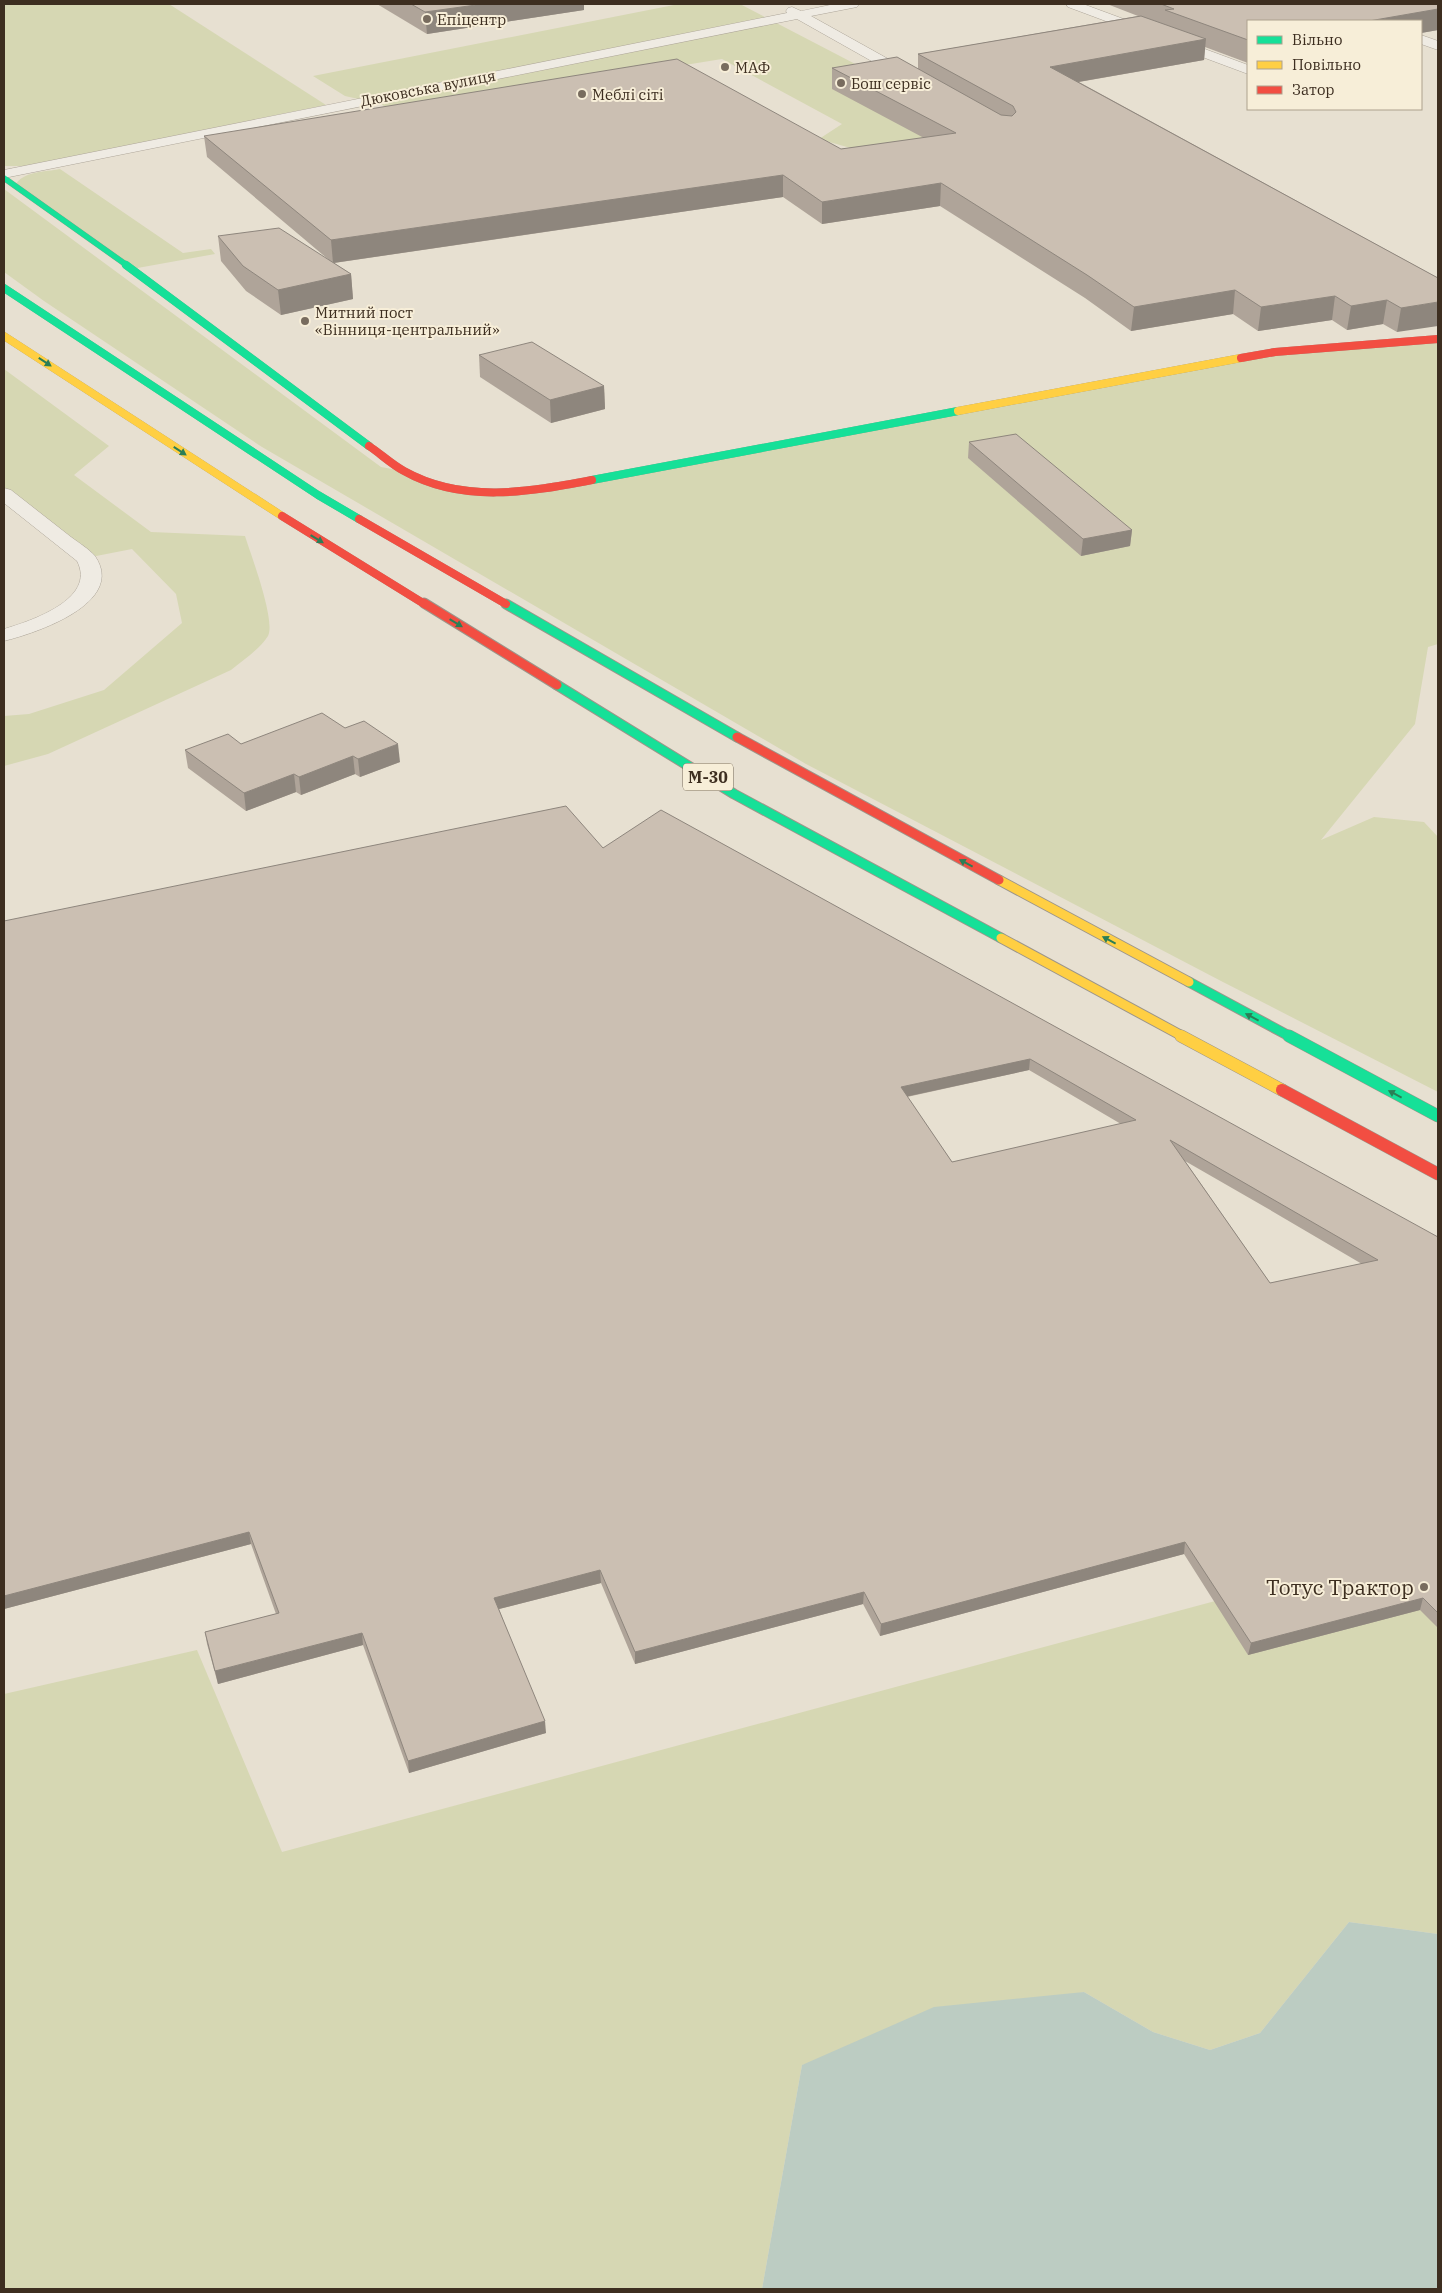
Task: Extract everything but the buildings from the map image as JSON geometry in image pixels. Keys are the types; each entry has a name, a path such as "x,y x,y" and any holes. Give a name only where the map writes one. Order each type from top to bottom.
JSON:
{"main road":[{"path":"4,178 132,269 403,471 421,481 445,489 481,494 522,493 1275,352 1438,339"},
{"name":"М-30","path":"4,288 318,495 792,769 1438,1116"},
{"name":"М-30","path":"4,336 268,508 734,794 1438,1174"}],"street":[{"path":"778,4 800,14 923,84"},
{"name":"Дюковська вулиця","path":"4,174 853,4"},
{"path":"1072,4 1247,70"},
{"path":"1422,39 1438,46"},
{"path":"4,494 86,558 92,573 90,586 84,595 72,605 40,623 4,635"}],"green space":[{"path":"4,4 169,4 326,105 25,166 4,166"},
{"path":"679,4 740,4 986,132 861,151 819,139 842,124 722,59 393,112 381,104 345,96 313,76"},
{"path":"60,169 183,253 211,249 215,254 132,269 15,186 18,181 28,175"},
{"path":"4,189 381,467 403,471 421,481 522,493 1320,347 1438,339 1438,644 1428,647 1415,724 1321,840 1374,817 1424,822 1438,837 1438,1092 806,764 262,447 44,301 4,272"},
{"path":"4,369 109,446 74,475 151,532 245,536 266,603 270,628 268,636 260,646 231,670 48,754 4,766 4,716 29,714 104,690 182,623 176,594 132,549 86,558 4,494"},
{"path":"1438,1531 1438,1934 1349,1922 1260,2033 1210,2050 1153,2032 1084,1992 802,2065 762,2289 4,2289 4,1694 197,1650 282,1852 1390,1554"}],"shaded area":[{"path":"1349,1922 1438,1934 1438,2289 762,2289 802,2065 934,2007 1084,1992 1153,2032 1210,2050 1260,2033"}],"traffic: fast":[{"path":"4,178 132,269 369,446"},
{"path":"4,288 318,495 359,519"},
{"path":"592,480 958,411"},
{"path":"506,604 737,737"},
{"path":"557,685 734,794 1001,938"},
{"path":"1189,982 1438,1116"}],"traffic: slow":[{"path":"4,336 282,516"},
{"path":"958,411 1241,358"},
{"path":"999,880 1189,982"},
{"path":"1001,938 1282,1090"}],"traffic: jam":[{"path":"1241,358 1275,352 1438,339"},
{"path":"369,446 404,471 426,482 450,489 473,492 521,492 592,480"},
{"path":"282,516 557,685"},
{"path":"359,519 506,604"},
{"path":"737,737 999,880"},
{"path":"1282,1090 1438,1174"}],"place":[{"name":"Епіцентр","path":"427,19"},
{"name":"МАФ","path":"725,67"},
{"name":"Бош сервіс","path":"841,83"},
{"name":"Меблі сіті","path":"582,94"},
{"name":"Митний пост «Вінниця-центральний»","path":"305,321"},
{"name":"Тотус Трактор","path":"1424,1587"}]}
